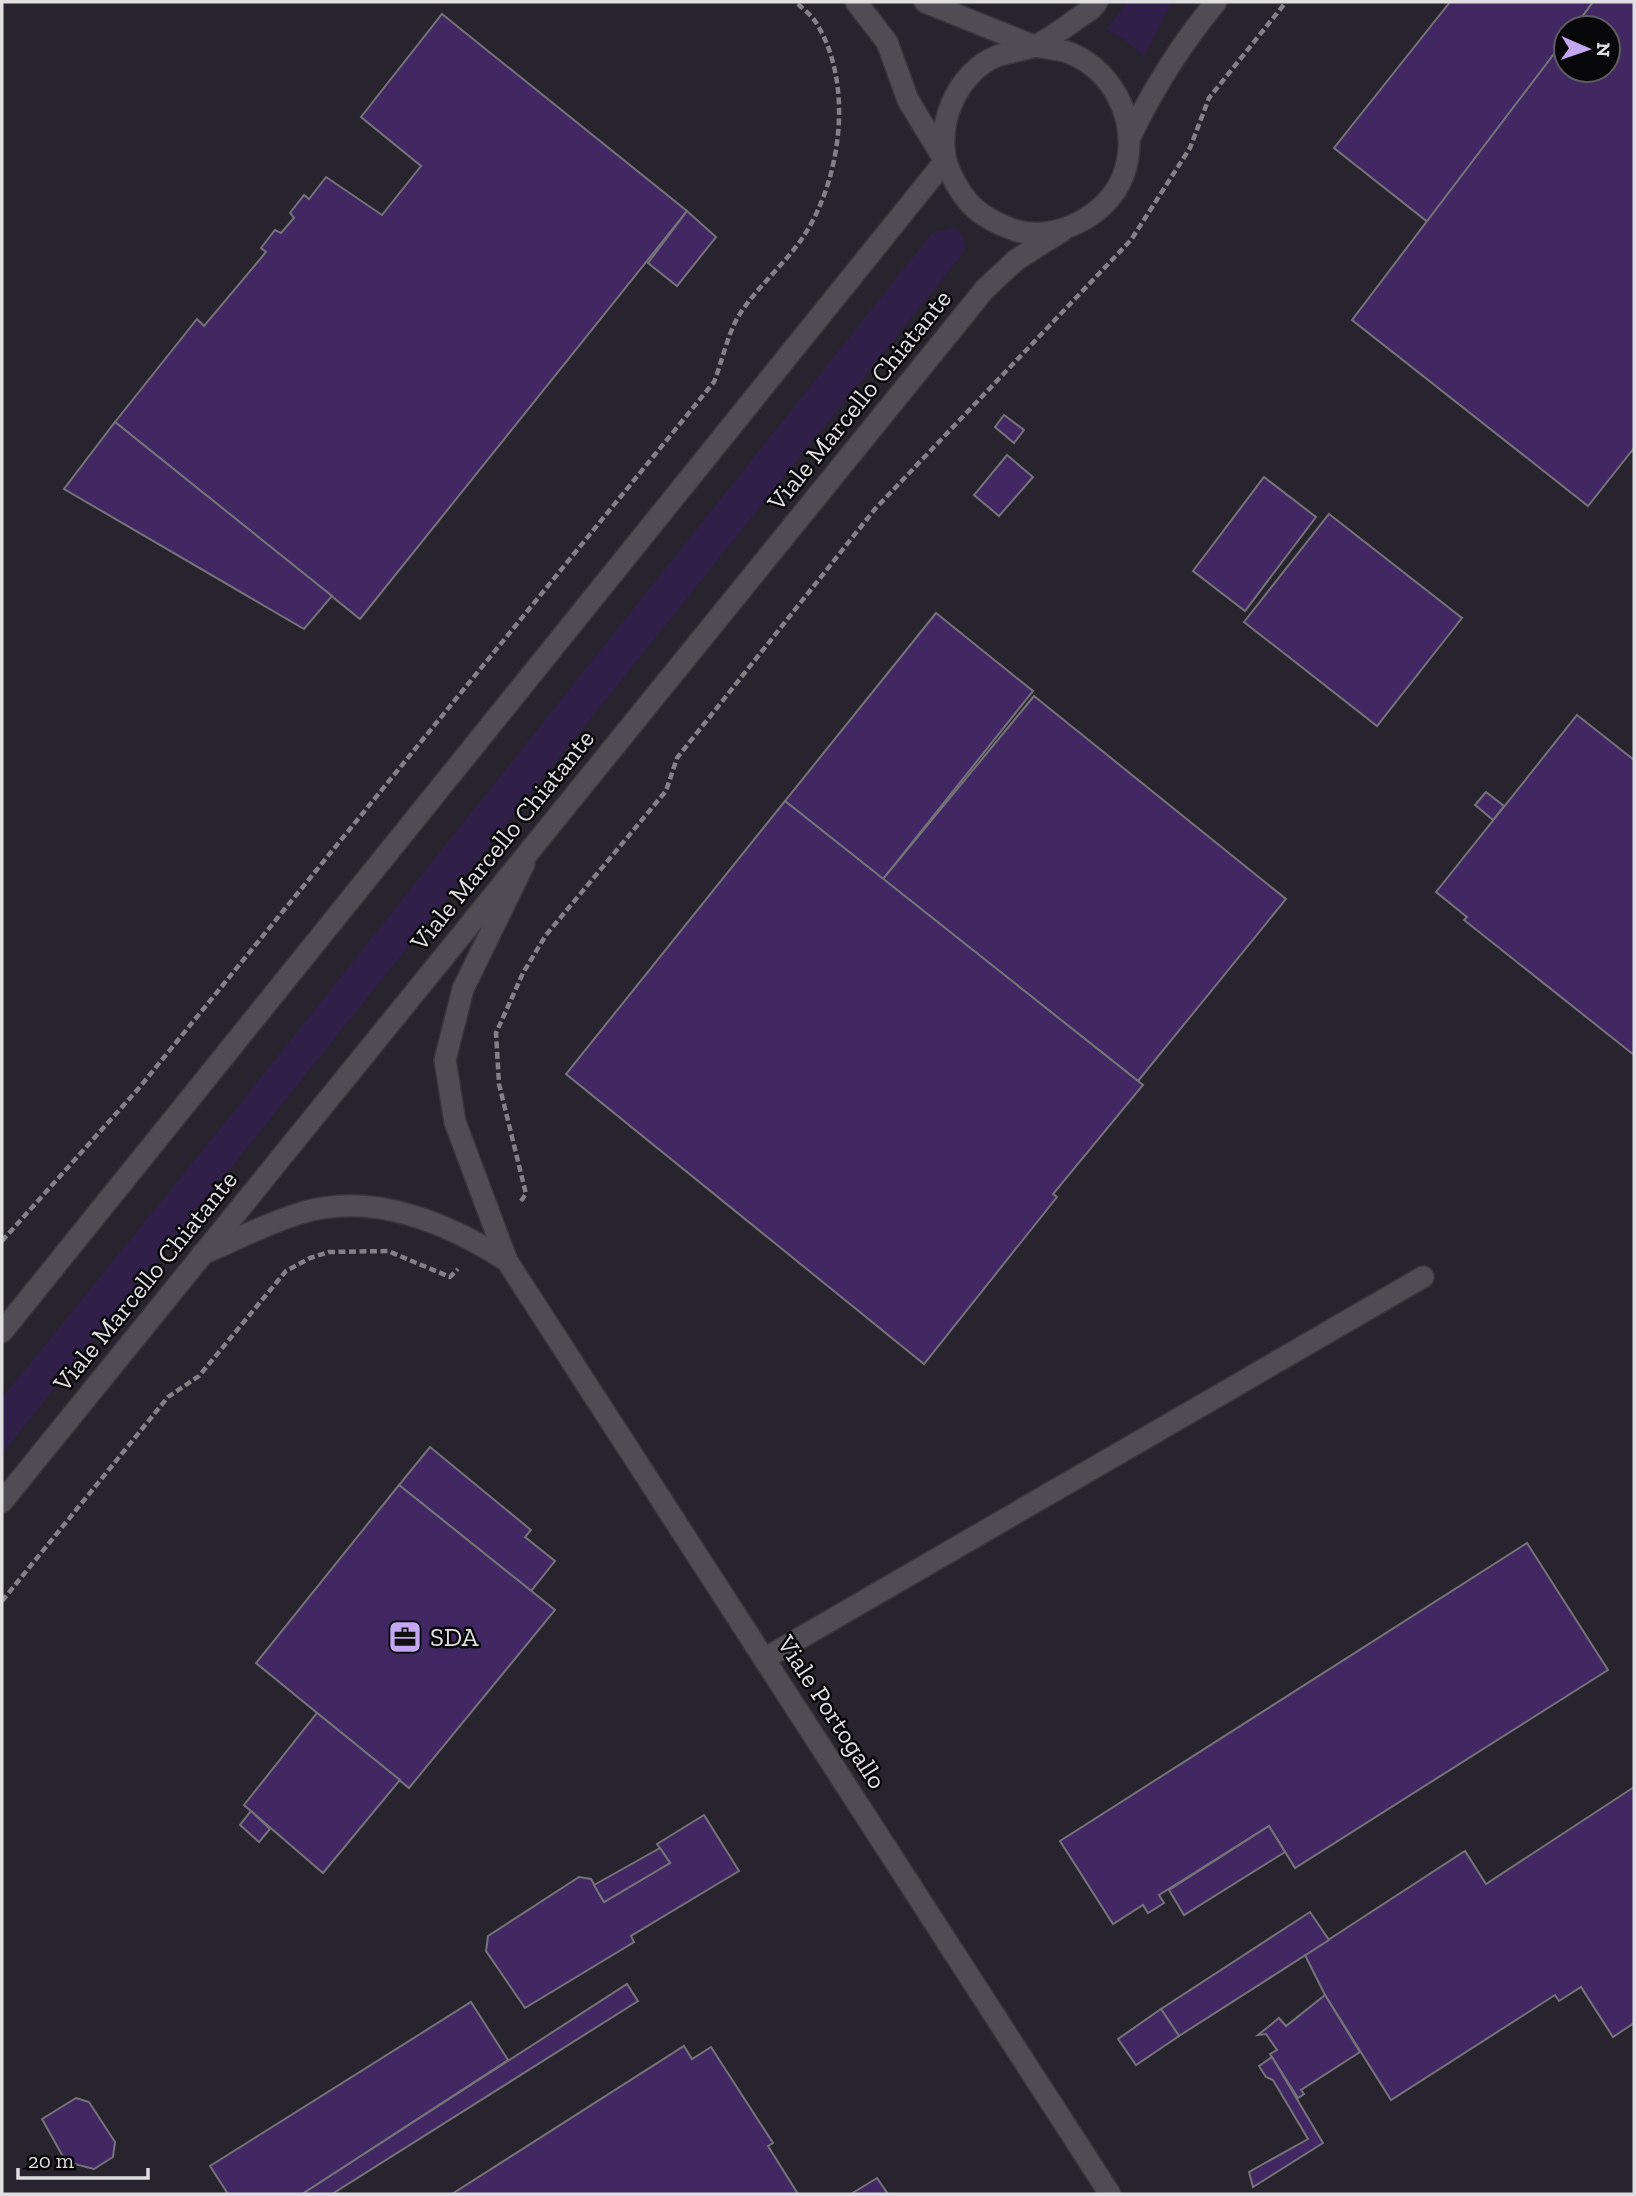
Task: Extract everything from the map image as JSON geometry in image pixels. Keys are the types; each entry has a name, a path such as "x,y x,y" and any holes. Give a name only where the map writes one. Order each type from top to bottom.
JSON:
{"street":[{"path":"2,1332 945,161 908,100 887,42 856,2"},
{"path":"925,2 1034,46"},
{"name":"Viale Marcello Chiatante","path":"1062,231 1025,233 989,221 961,195 945,161 945,120 962,83 995,57 1034,46 1090,10 1097,2"},
{"name":"Viale Marcello Chiatante","path":"2,1502 985,289 1016,260 1098,211 1123,177 1130,137 1153,88 1183,42 1216,2"},
{"name":"Viale Marcello Chiatante","path":"1034,46 1070,53 1100,72 1122,102 1130,137"},
{"path":"488,1237 455,1122 445,1060 463,989 533,846"},
{"name":"Viale Portogallo","path":"202,1254 301,1212 348,1205 424,1217 488,1237 508,1261 1110,2194"},
{"path":"764,1659 1423,1277"},
{"path":"2,1316 36,1289"}],"path":[{"path":"2,1241 139,1088 714,382 738,318 804,236 824,200 834,171 840,132 830,58 815,20 796,2"},
{"path":"2,1601 168,1396 200,1376 286,1271 329,1252 388,1251 450,1277 526,1194 499,1084 496,1033 523,973 546,935 666,791 677,758 875,509 1131,240 1190,148 1209,98 1286,2"}],"shaded area":[{"path":"2,2 1634,2 1634,2194 2,2194"},
{"path":"1128,2 1172,2 1144,56 1106,29"},
{"path":"954,227 964,237 965,251 2,1454 2,1398 226,1121 932,233"}],"building":[{"path":"1450,2 1593,2 1584,14 1552,14 1552,57 1429,223 1334,148"},
{"path":"1593,2 1634,2 1634,448 1588,506 1352,320 1552,56 1552,84 1622,84 1622,14 1584,14"},
{"path":"442,14 687,211 360,619 115,422 197,319 204,326 266,252 261,248 275,230 281,233 294,218 290,213 304,195 309,199 326,177 382,215 421,166 361,117"},
{"path":"687,211 716,237 677,286 648,263"},
{"path":"1004,415 1024,430 1014,443 995,427"},
{"path":"115,422 332,596 304,629 64,489"},
{"path":"1007,455 1033,477 999,516 974,495"},
{"path":"1264,477 1316,517 1245,611 1193,571"},
{"path":"1329,514 1462,618 1377,726 1244,622"},
{"path":"936,613 1033,691 883,879 785,801"},
{"path":"1034,696 1286,899 1138,1081 883,879"},
{"path":"1577,715 1634,760 1634,1055 1464,920 1467,917 1436,892"},
{"path":"1486,792 1504,806 1493,820 1475,805"},
{"path":"785,801 1143,1085 1053,1194 1057,1197 924,1364 566,1074"},
{"path":"430,1447 531,1530 525,1537 555,1561 531,1591 399,1485"},
{"name":"SDA","path":"399,1485 555,1610 409,1788 256,1663"},
{"path":"1527,1543 1608,1670 1295,1868 1269,1826 1159,1895 1164,1903 1148,1913 1143,1905 1113,1924 1060,1841"},
{"path":"317,1713 400,1780 323,1873 244,1805"},
{"path":"1634,1787 1634,2023 1613,2037 1581,1987 1559,2001 1555,1995 1391,2100 1325,1995 1305,1955 1465,1851 1486,1884"},
{"path":"251,1811 270,1829 259,1842 240,1825"},
{"path":"704,1815 739,1871 631,1936 634,1942 525,2008 486,1951 488,1936 579,1877 591,1879 604,1902 670,1863 657,1844"},
{"path":"1269,1826 1285,1852 1184,1915 1169,1890"},
{"path":"660,1848 670,1863 604,1902 594,1885"},
{"path":"1310,1912 1329,1940 1179,2036 1161,2009"},
{"path":"627,1984 638,2001 332,2194 302,2194"},
{"path":"1325,1995 1360,2052 1301,2090 1304,2094 1298,2098 1270,2054 1277,2050 1266,2034 1258,2035 1279,2018 1286,2026"},
{"path":"471,2002 508,2060 302,2194 228,2194 210,2166"},
{"path":"1161,2009 1179,2036 1136,2065 1118,2039"},
{"path":"684,2046 692,2059 711,2047 773,2143 768,2146 798,2194 452,2194"},
{"path":"1272,2057 1323,2143 1253,2187 1249,2172 1308,2139 1273,2080 1266,2077 1259,2066"},
{"path":"76,2098 89,2102 115,2142 113,2157 94,2169 66,2162 42,2119"},
{"path":"877,2178 888,2194 851,2194"}],"place":[{"name":"SDA","path":"405,1637"}]}
